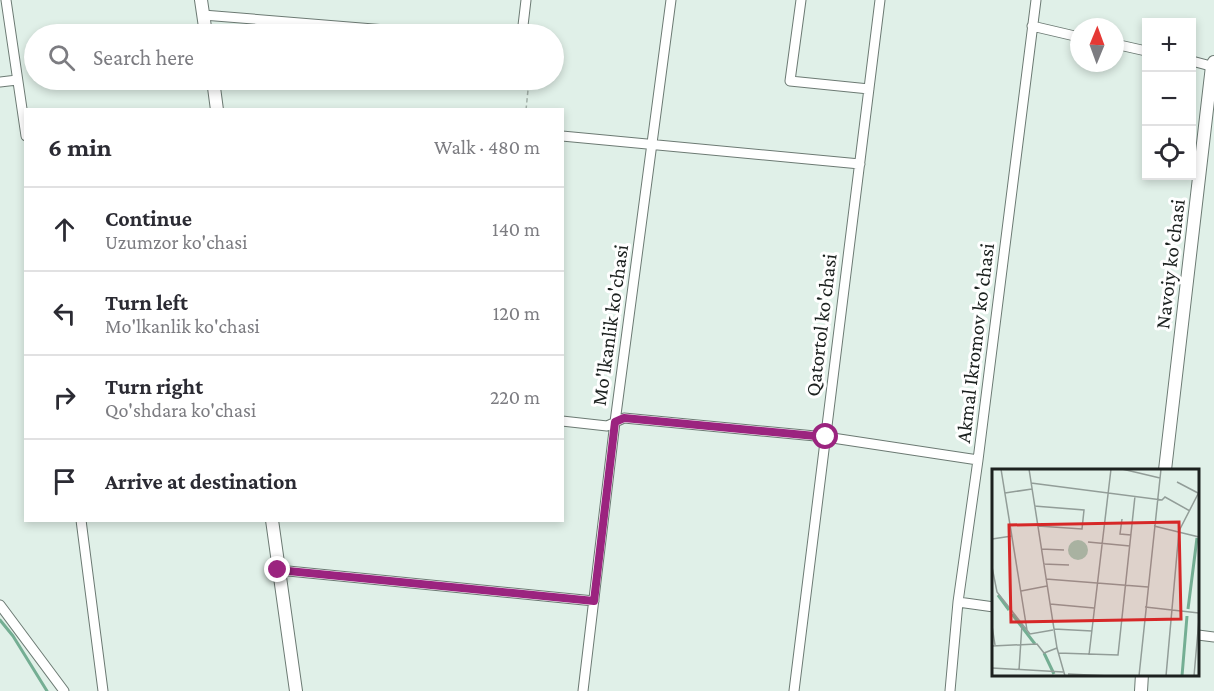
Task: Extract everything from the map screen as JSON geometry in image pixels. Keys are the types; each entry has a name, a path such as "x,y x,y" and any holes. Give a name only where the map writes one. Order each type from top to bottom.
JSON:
{"street":[{"path":"6,0 24,124"},
{"path":"201,0 204,24"},
{"path":"523,24 526,0"},
{"name":"Mo'lkanlik ko'chasi","path":"583,691 615,422 671,0"},
{"path":"801,0 790,81 869,89"},
{"name":"Qatortol ko'chasi","path":"794,691 880,0"},
{"name":"Akmal Ikromov ko'chasi","path":"950,691 958,602 1036,0"},
{"path":"203,15 313,24"},
{"path":"1032,26 1070,35"},
{"path":"1124,47 1142,50"},
{"path":"1196,62 1213,65"},
{"name":"Navoiy ko'chasi","path":"1165,469 1213,65"},
{"path":"0,82 17,80"},
{"path":"214,90 217,108"},
{"path":"564,135 860,164"},
{"path":"564,422 608,426 624,418 826,437 978,460"},
{"path":"81,522 103,691"},
{"path":"272,522 296,691"},
{"path":"278,570 594,601"},
{"path":"958,602 992,607"},
{"path":"0,605 64,691"},
{"path":"1199,635 1214,637"},
{"path":"1141,691 1143,676"}],"path":[{"path":"526,108 529,90"}],"waterway":[{"path":"0,620 13,636 47,691"}],"route":[{"path":"278,570 594,601 615,422 624,418 826,437"}]}
